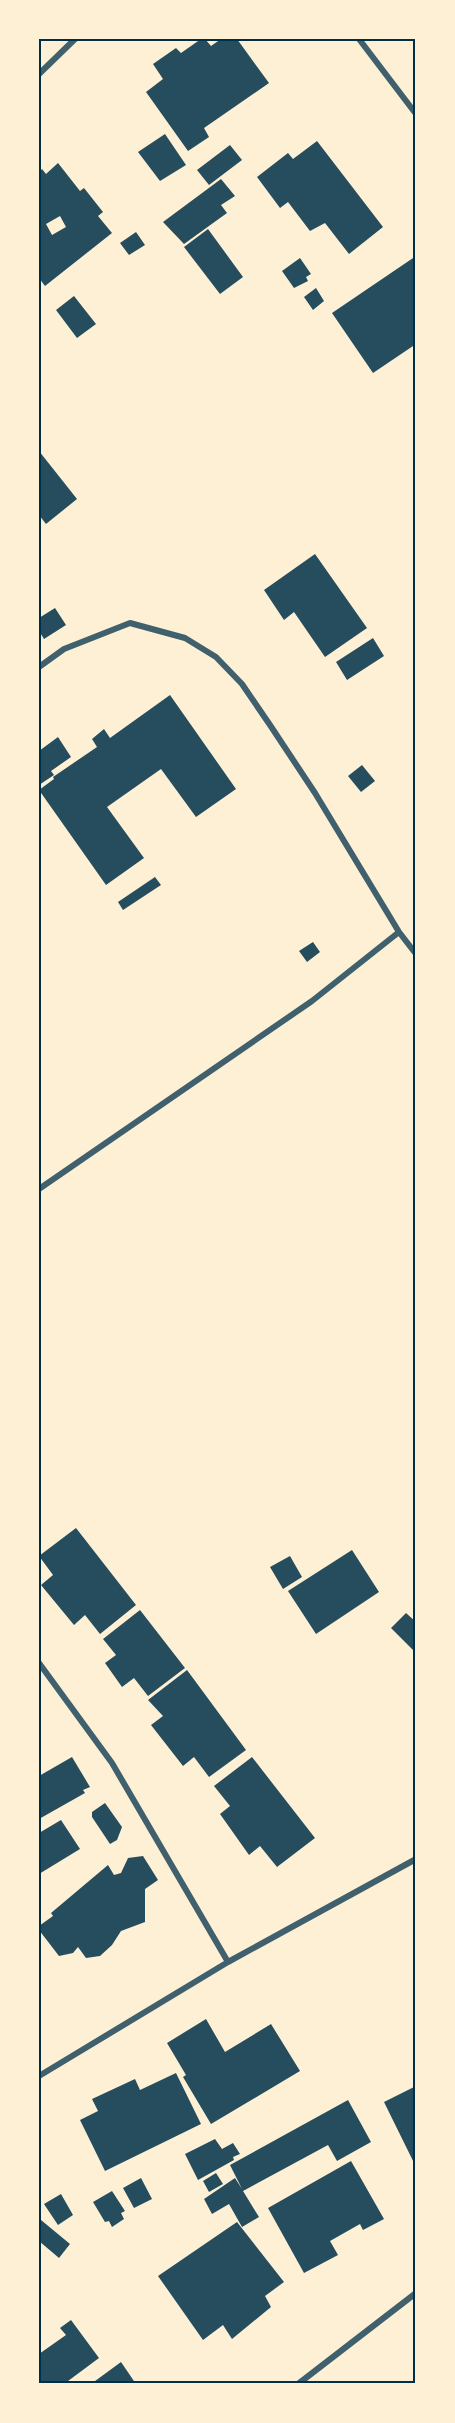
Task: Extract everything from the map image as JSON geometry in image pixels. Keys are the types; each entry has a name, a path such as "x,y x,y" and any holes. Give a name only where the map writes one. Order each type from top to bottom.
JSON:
{"street":[{"path":"39,74 75,39"},
{"path":"359,39 416,114"},
{"path":"39,667 64,649 130,623 185,638 216,657 242,684 270,725 315,793 399,932 416,954"},
{"path":"39,1189 312,1001 399,932"},
{"path":"39,1664 112,1763 228,1962"},
{"path":"39,2076 228,1962 416,1859"},
{"path":"298,2384 416,2293"}],"building":[{"path":"201,39 205,39 211,46 221,39 237,39 269,83 204,128 209,137 188,151 146,92 163,79 153,64 176,48 181,53"},
{"path":"165,134 186,165 160,181 138,152"},
{"path":"317,141 383,227 349,254 325,223 310,231 288,202 280,208 257,177 288,153 293,159"},
{"path":"230,145 242,160 209,185 197,170"},
{"path":"58,163 80,191 84,188 103,212 98,216 112,233 45,286 39,278 39,172 42,169 46,174","holes":["60,216 66,227 52,235 46,224"]},
{"path":"221,179 235,196 221,205 227,213 184,244 163,222"},
{"path":"208,229 243,277 220,294 184,247"},
{"path":"136,232 145,245 129,255 120,243"},
{"path":"416,256 416,344 373,373 332,313"},
{"path":"300,258 311,274 306,277 308,281 294,288 282,271"},
{"path":"316,288 324,301 313,310 304,297"},
{"path":"74,296 96,324 77,338 56,310"},
{"path":"39,451 77,499 46,524 39,515"},
{"path":"315,554 367,628 325,657 294,612 284,620 264,590"},
{"path":"55,608 66,625 44,639 39,631 39,618"},
{"path":"373,638 384,656 347,680 336,662"},
{"path":"170,695 236,789 196,817 161,769 107,807 144,858 106,885 39,790 54,779 53,777 97,747 92,739 104,729 110,738"},
{"path":"58,737 71,757 51,771 54,775 39,785 39,751"},
{"path":"362,765 375,781 361,792 348,776"},
{"path":"155,877 161,885 123,910 118,902"},
{"path":"313,942 320,952 307,962 299,951"},
{"path":"76,1528 136,1605 100,1634 85,1615 74,1625 41,1585 53,1575 39,1556"},
{"path":"352,1550 379,1592 316,1634 288,1591"},
{"path":"290,1556 302,1577 283,1589 270,1567"},
{"path":"140,1610 185,1668 148,1696 134,1678 122,1687 105,1663 116,1655 103,1639"},
{"path":"406,1613 416,1622 416,1653 391,1628"},
{"path":"187,1670 246,1750 209,1777 194,1757 183,1766 151,1725 163,1716 148,1700"},
{"path":"72,1757 90,1787 83,1790 85,1793 39,1819 39,1776"},
{"path":"252,1757 315,1838 277,1867 260,1846 249,1855 220,1814 230,1806 214,1786"},
{"path":"105,1803 122,1827 117,1840 110,1844 92,1817 92,1812"},
{"path":"61,1820 80,1849 39,1874 39,1833"},
{"path":"143,1856 158,1880 145,1889 145,1922 121,1931 112,1945 100,1956 86,1958 78,1947 73,1953 59,1956 39,1930 39,1926 108,1865 114,1875 121,1873 128,1858"},
{"path":"206,2019 225,2052 271,2024 300,2071 211,2124 183,2077 186,2075 167,2043"},
{"path":"176,2073 201,2124 105,2171 80,2120 98,2111 92,2099 135,2079 140,2090"},
{"path":"416,2086 416,2167 384,2102"},
{"path":"348,2100 371,2142 337,2161 328,2145 243,2191 259,2217 242,2227 229,2204 212,2214 204,2199 235,2178 242,2189 230,2165"},
{"path":"215,2139 222,2149 233,2143 240,2154 233,2157 234,2160 198,2180 185,2154"},
{"path":"351,2161 384,2219 363,2230 360,2224 330,2241 338,2255 304,2273 268,2208"},
{"path":"216,2173 223,2184 209,2192 203,2181"},
{"path":"141,2178 152,2199 134,2208 123,2188"},
{"path":"112,2191 125,2211 121,2213 124,2219 112,2227 109,2221 105,2222 93,2202"},
{"path":"61,2194 73,2215 58,2225 44,2204"},
{"path":"41,2220 70,2244 59,2258 39,2241"},
{"path":"237,2222 284,2282 265,2296 271,2307 232,2339 223,2325 203,2340 158,2276"},
{"path":"71,2320 99,2358 64,2384 39,2384 39,2354 66,2335 60,2328"},
{"path":"121,2362 136,2384 91,2384"}]}
